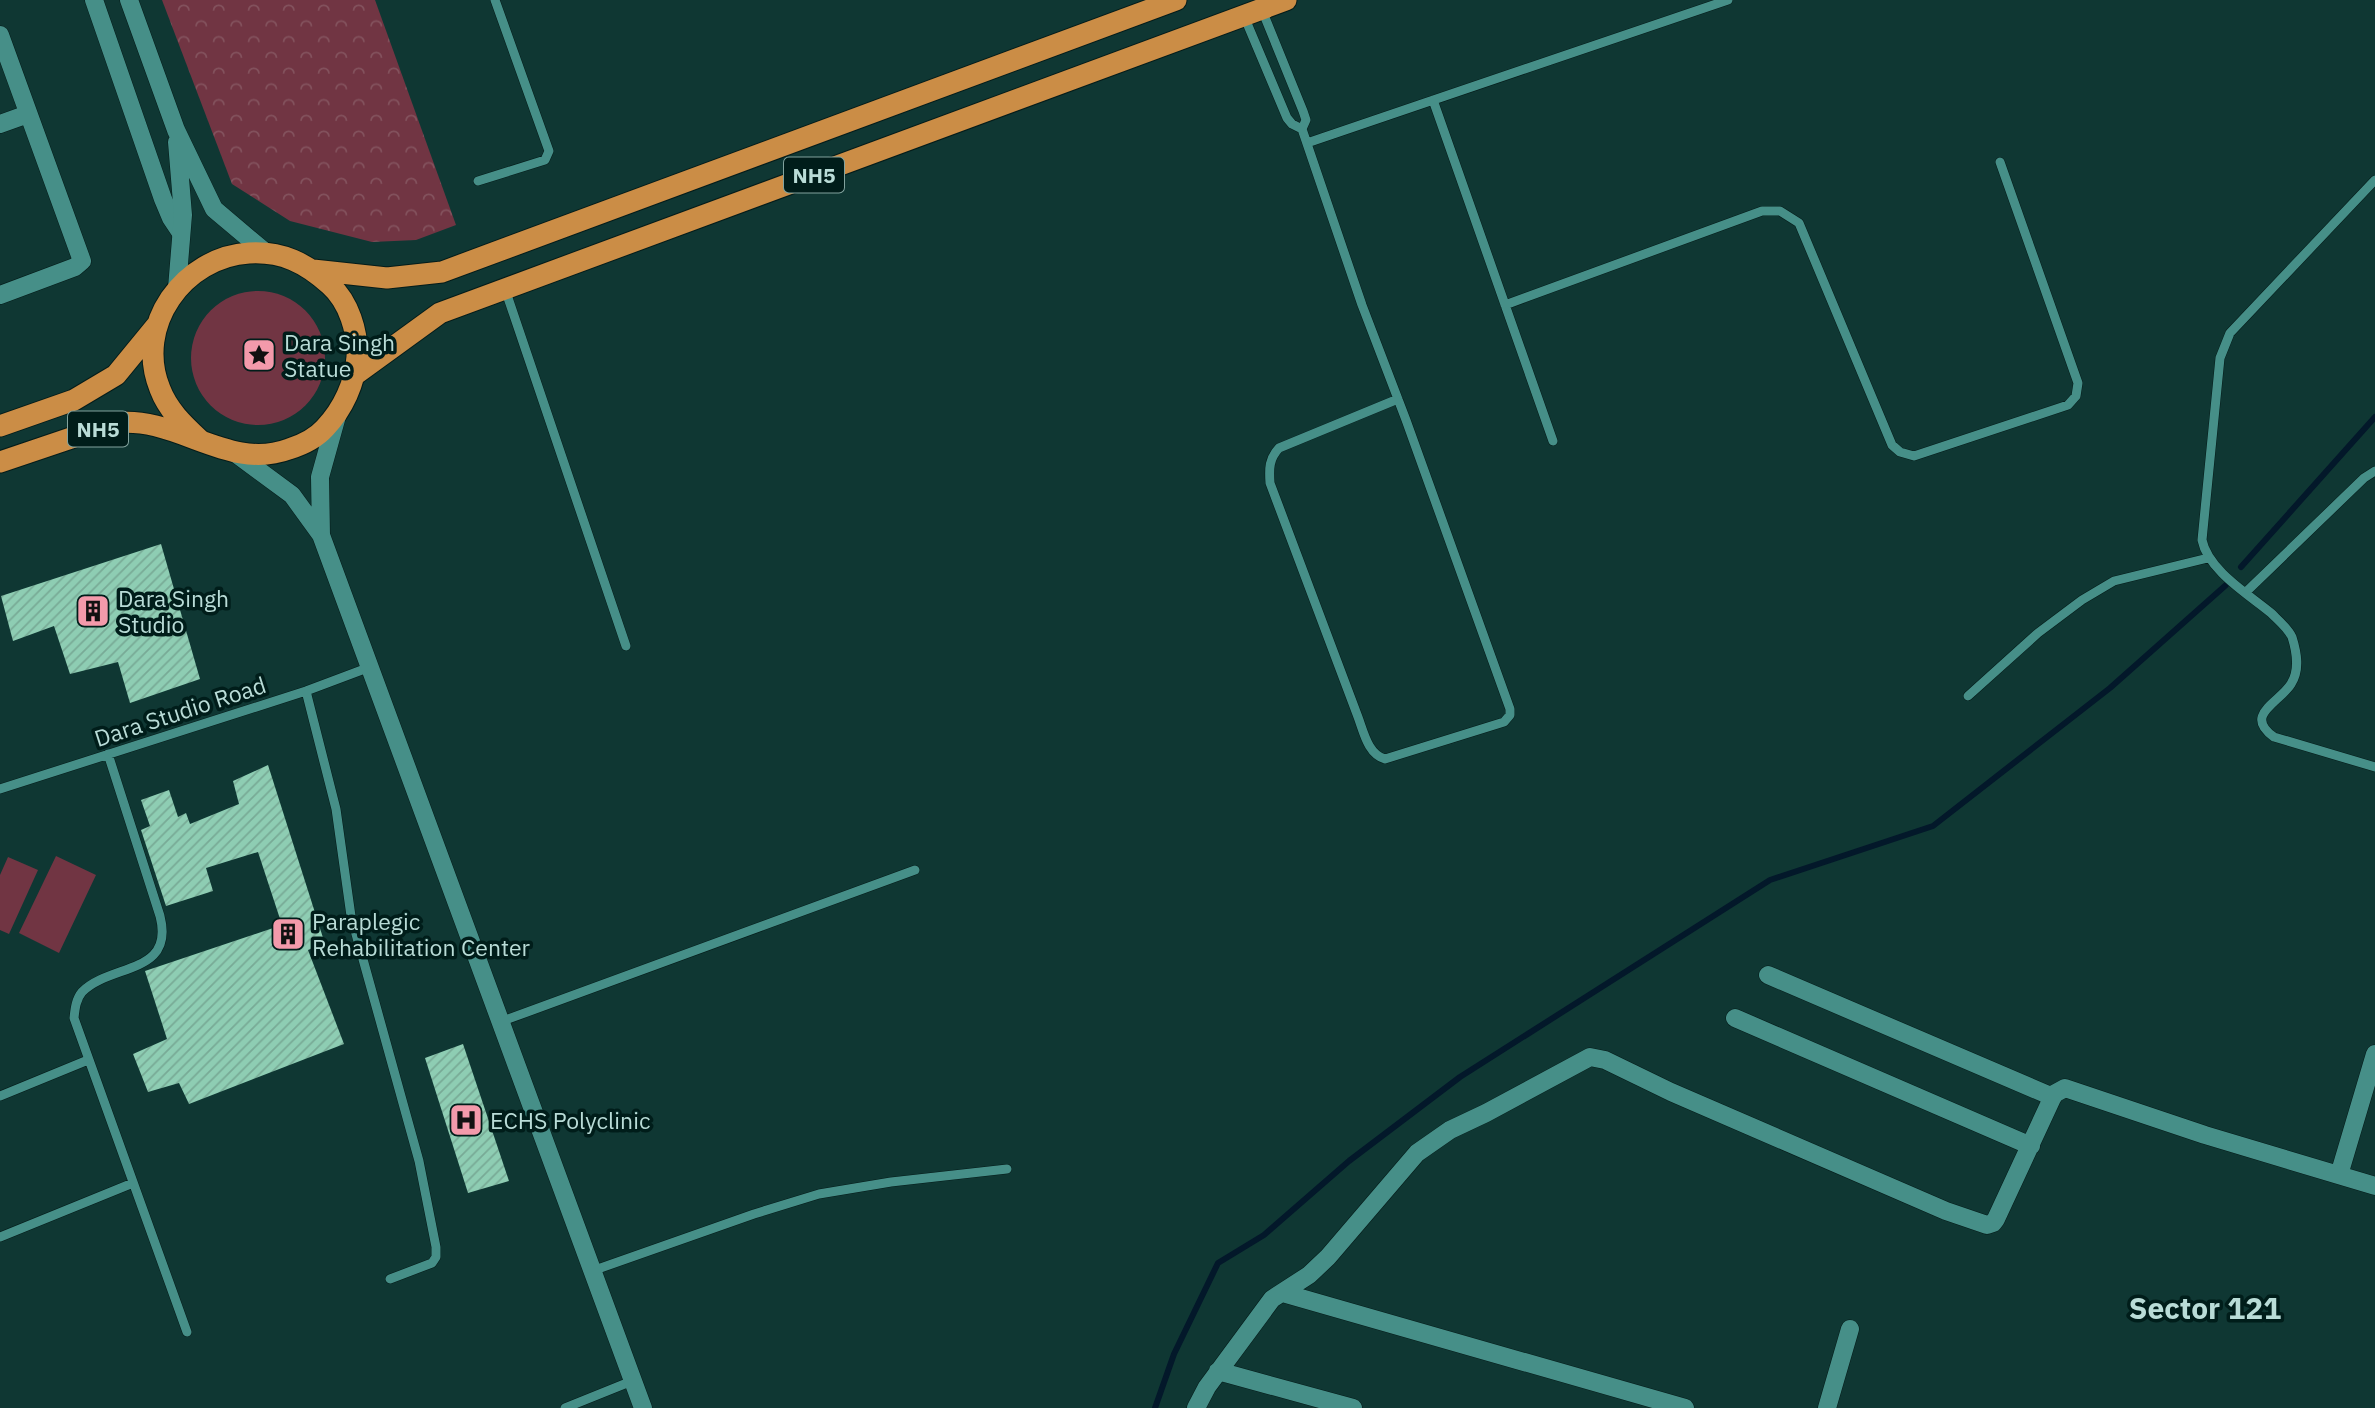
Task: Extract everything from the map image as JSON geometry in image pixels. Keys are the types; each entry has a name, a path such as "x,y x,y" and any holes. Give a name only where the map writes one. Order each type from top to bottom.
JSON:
{"highway":[{"name":"NH5","path":"313,270 387,278 442,272 1176,0"},
{"name":"NH5","path":"356,374 440,313 1286,0"},
{"name":"NH5","path":"0,462 116,423 156,425 235,453 269,454 302,445 321,432 337,416 356,374 357,344 350,316 335,290 313,270 290,258 265,252 232,254 201,267 177,288 157,325 153,357 159,388 175,416 199,439"},
{"name":"NH5","path":"0,426 74,400 116,375 157,325"}],"street":[{"path":"94,0 163,199 181,233"},
{"path":"129,0 176,130 214,209 265,252"},
{"path":"0,35 82,261 75,267 0,295"},
{"path":"0,124 28,114"},
{"path":"176,130 183,215 177,288"},
{"path":"321,535 320,477 337,416"},
{"path":"235,453 292,495 321,535 643,1408"},
{"path":"1768,975 2053,1097"},
{"path":"1735,1018 2031,1146"},
{"path":"2339,1175 2375,1054"},
{"path":"1196,1408 1218,1371 1272,1298 1309,1275 1328,1257 1417,1153 1450,1130 1590,1057 1605,1060 1671,1092 1946,1211 1987,1225 1996,1219 2053,1097 2065,1088 2205,1135 2375,1186"},
{"path":"1283,1293 1685,1408"},
{"path":"1828,1408 1850,1329"},
{"path":"1218,1371 1353,1408"}],"lane":[{"path":"478,181 545,160 549,151 495,0"},
{"path":"1307,143 1728,0"},
{"path":"1253,12 1303,111 1306,120 1302,129 1362,305 1398,399 1510,715 1504,722 1385,760 1372,751 1362,729 1270,483 1269,469 1271,457 1279,448 1398,399"},
{"path":"1253,12 1287,117 1292,124 1302,129"},
{"path":"1433,100 1553,440"},
{"path":"1505,304 1762,211 1780,211 1799,223 1892,445 1900,452 1914,456 2068,405 2076,396 2078,383 2000,162"},
{"path":"2375,180 2230,333 2224,343 2220,358 2202,540 2214,566 2291,634 2297,667 2290,686 2265,710 2261,720 2264,730 2274,737 2375,767"},
{"path":"505,289 626,646"},
{"path":"2246,592 2364,478 2375,471"},
{"path":"1968,696 2038,633 2082,600 2114,581 2208,558"},
{"name":"Dara Studio Road","path":"0,789 306,691 370,667"},
{"path":"306,691 336,809 351,916 419,1161 436,1247 436,1256 432,1263 390,1279"},
{"path":"108,754 163,928 162,942 156,954 143,963 80,993 74,1018 187,1332"},
{"path":"500,1022 915,870"},
{"path":"0,1096 88,1060"},
{"path":"592,1271 819,1194 891,1182 1007,1170"},
{"path":"0,1237 133,1183"},
{"path":"565,1408 632,1381"}],"green space":[{"path":"162,0 375,0 456,225 416,240 372,242 290,221 232,184"},
{"path":"258,291 284,296 305,311 320,332 325,358 320,384 305,405 284,420 258,425 232,420 211,405 196,384 191,358 196,332 211,311 232,296"},
{"path":"56,856 96,875 59,953 19,933"},
{"path":"8,857 38,870 9,934 0,930 0,875"}],"building":[{"name":"Dara Singh Studio","path":"161,544 200,679 130,703 118,662 70,674 54,626 13,641 1,596"},
{"name":"Paraplegic Rehabilitation Center","path":"268,765 325,944 308,950 344,1044 189,1104 179,1083 148,1092 133,1054 167,1039 145,971 282,925 258,852 206,868 213,891 166,906 141,830 150,826 141,800 169,790 178,817 186,813 190,824 239,804 233,781"},
{"name":"ECHS Polyclinic","path":"463,1044 509,1181 468,1193 425,1058"}],"waterway":[{"path":"2241,567 2375,417"},
{"path":"1155,1408 1174,1354 1218,1263 1264,1235 1349,1161 1460,1077 1770,880 1933,826 2110,688 2226,585"}],"place":[{"name":"Dara Singh Statue","path":"259,355"},
{"name":"Dara Singh Studio","path":"93,611"},
{"name":"Paraplegic Rehabilitation Center","path":"288,934"},
{"name":"ECHS Polyclinic","path":"466,1120"}],"district":[{"name":"Sector 121","path":"2205,1307"}]}
